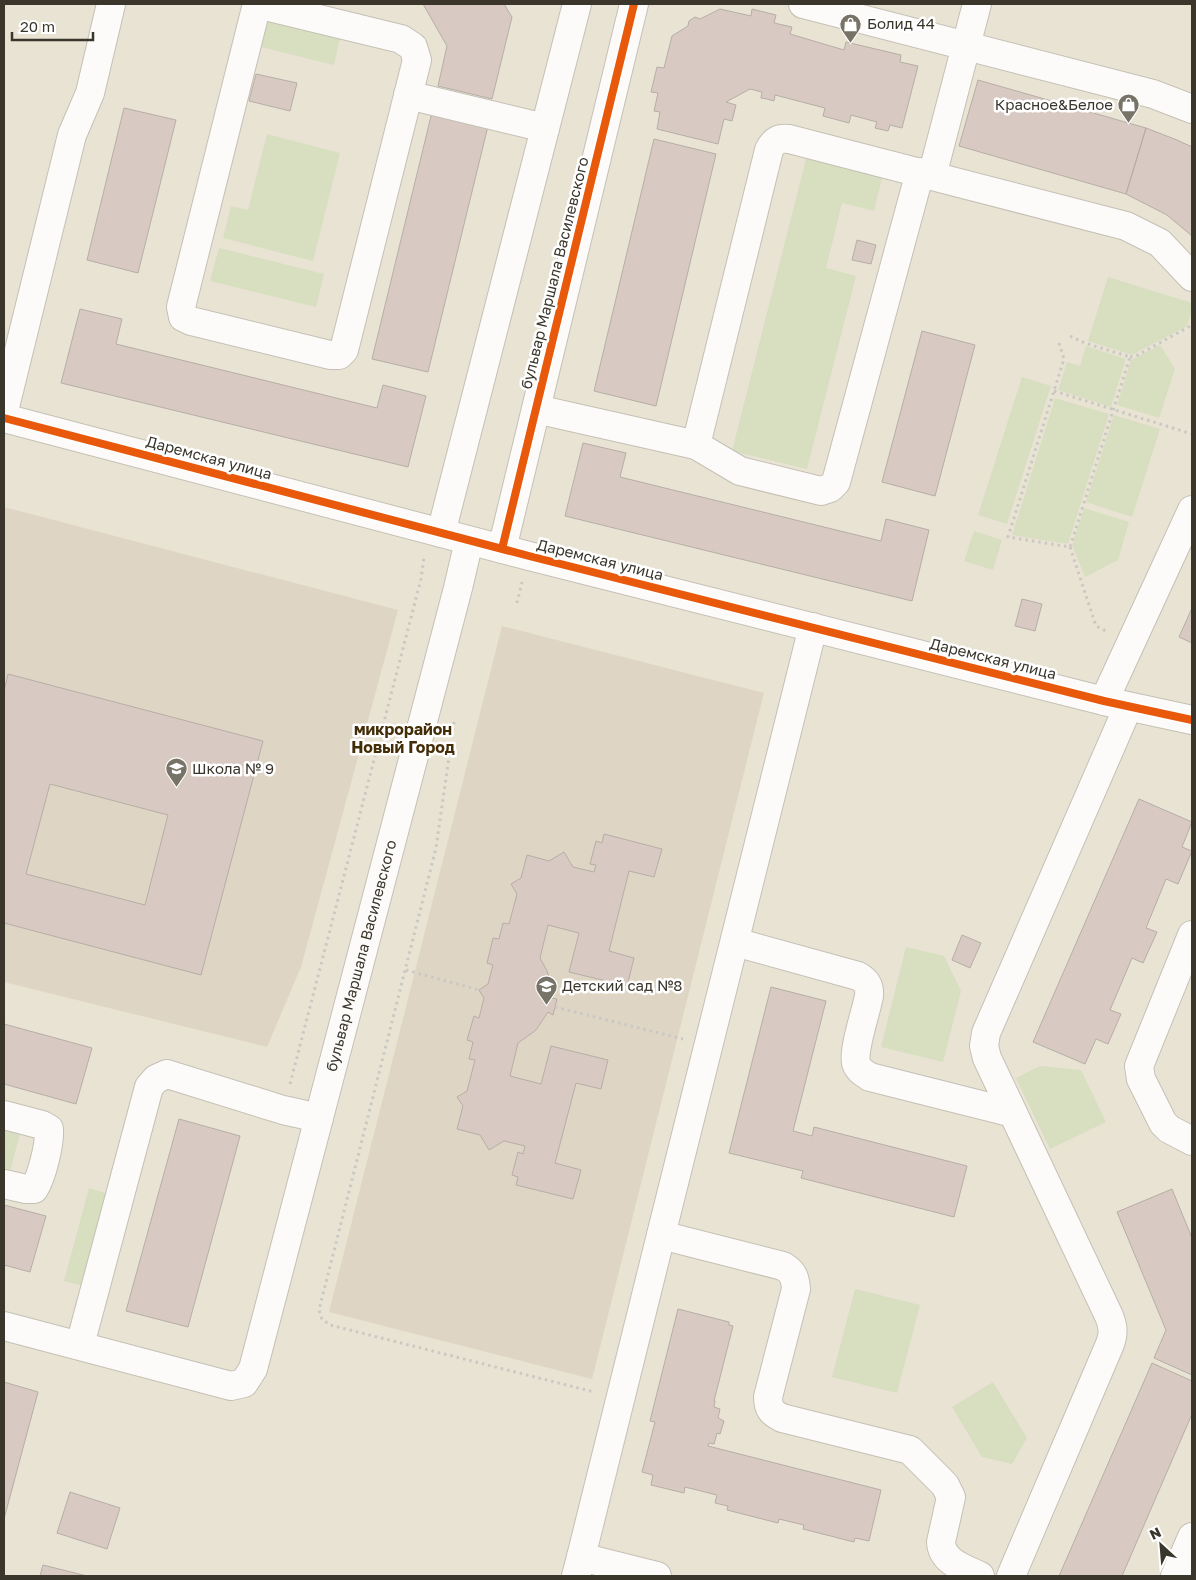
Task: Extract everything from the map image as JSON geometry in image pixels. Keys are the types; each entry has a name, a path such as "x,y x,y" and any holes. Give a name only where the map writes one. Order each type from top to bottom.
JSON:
{"street":[{"path":"4,411 72,135 90,93 112,4"},
{"path":"257,4 401,39 413,47 417,60 344,350 339,355 330,355 183,318 181,307 257,4"},
{"path":"441,533 577,4"},
{"name":"бульвар Маршала Василевского","path":"502,549 634,4"},
{"path":"803,4 1152,94 1192,109"},
{"path":"536,408 696,445 740,471 821,491 830,488 836,482 977,4"},
{"path":"408,95 545,128"},
{"path":"696,445 769,150 772,142 780,138 1126,226 1160,243 1191,273"},
{"name":"Даремская улица","path":"4,418 502,549 1116,704 1192,720"},
{"path":"1010,1576 1113,1336 1109,1316 987,1058 984,1046 986,1033 1116,704 1130,643 1192,510"},
{"name":"бульвар Маршала Василевского","path":"80,1345 231,1386 244,1382 253,1369 453,608 469,540"},
{"path":"657,1576 578,1566 813,628"},
{"path":"1192,935 1139,1066 1142,1079 1163,1123 1169,1129 1192,1141"},
{"path":"735,942 858,976 865,980 870,988 870,996 856,1054 856,1065 861,1072 870,1077 1013,1113"},
{"path":"4,1326 80,1345 149,1088 156,1079 168,1074 284,1110 319,1118"},
{"path":"4,1115 42,1125 49,1129 50,1137 38,1182 34,1189 4,1184"},
{"path":"661,1236 783,1266 791,1271 795,1279 796,1289 768,1397 768,1406 773,1414 782,1418 910,1450 945,1485 951,1497 941,1542 941,1549 944,1555 950,1561 980,1576"},
{"path":"1175,1576 1192,1537"}],"path":[{"path":"1070,336 1085,343 1130,357 1136,356 1192,325"},
{"path":"1059,343 1064,359 1008,537 1070,547"},
{"path":"1130,357 1070,547 1096,626 1130,643"},
{"path":"1054,391 1192,434"},
{"path":"284,1110 421,579 424,555"},
{"path":"517,603 523,578"},
{"path":"454,720 436,848 319,1310 322,1319 330,1325 620,1399"},
{"path":"406,970 479,990"},
{"path":"555,1007 709,1046"}],"shaded area":[{"name":"Школа № 9","path":"4,507 398,610 301,967 267,1047 4,982"},
{"name":"Детский сад №8","path":"502,626 764,693 592,1379 329,1312"}],"green space":[{"path":"265,15 341,33 334,65 257,46"},
{"path":"267,134 340,153 313,261 223,238 231,206 248,210"},
{"path":"807,155 883,174 874,211 842,203 826,268 856,276 807,469 732,451"},
{"path":"219,248 324,274 316,307 210,281"},
{"path":"1108,277 1192,303 1187,326 1132,355 1088,341"},
{"path":"1160,345 1175,369 1159,418 1117,405 1131,360"},
{"path":"1086,346 1126,359 1111,407 1058,390 1067,362 1080,366"},
{"path":"1022,377 1051,386 1007,524 978,515"},
{"path":"1055,398 1109,414 1068,544 1012,535"},
{"path":"1114,415 1160,429 1132,517 1086,502"},
{"path":"1084,508 1129,522 1118,560 1085,577 1072,545"},
{"path":"974,531 1002,540 993,570 964,561"},
{"path":"906,947 944,956 961,991 943,1062 881,1047"},
{"path":"1040,1066 1081,1070 1106,1122 1050,1149 1016,1078"},
{"path":"4,1126 21,1130 9,1175 4,1174"},
{"path":"89,1188 109,1194 84,1286 64,1281"},
{"path":"855,1289 920,1305 897,1393 832,1377"},
{"path":"993,1382 1027,1438 1012,1464 982,1457 952,1407"}],"building":[{"path":"423,4 504,4 512,17 492,99 438,86 447,46"},
{"path":"720,9 751,16 752,9 776,15 774,23 792,27 790,34 844,50 846,42 901,55 900,62 918,66 902,128 890,125 888,131 875,128 877,122 851,115 849,123 823,116 825,108 775,95 774,101 761,98 762,92 750,89 726,102 736,105 732,121 724,119 718,144 657,129 660,112 654,111 658,93 651,92 657,67 664,68 672,36 688,26 689,21 695,17 700,19"},
{"path":"256,74 297,83 290,111 249,101"},
{"path":"978,80 1146,128 1126,194 959,146"},
{"path":"124,108 176,120 138,273 87,260"},
{"path":"433,108 489,122 428,372 372,359"},
{"path":"1146,128 1192,147 1192,236 1167,215 1126,194"},
{"path":"654,139 716,154 656,406 594,391"},
{"path":"857,240 876,245 871,264 852,260"},
{"path":"80,309 122,319 116,344 377,408 383,385 426,396 408,467 61,383"},
{"path":"922,331 975,345 935,496 882,482"},
{"path":"583,443 626,453 620,477 881,541 886,519 929,530 912,601 565,516"},
{"path":"1022,599 1042,604 1035,631 1015,626"},
{"path":"1192,608 1192,643 1179,637"},
{"path":"8,674 263,741 201,975 4,923 4,691","holes":["50,784 168,815 145,905 26,874"]},
{"path":"1139,799 1192,822 1182,847 1192,851 1178,884 1166,879 1146,928 1157,932 1143,963 1132,958 1110,1010 1121,1014 1108,1044 1096,1039 1085,1064 1033,1042"},
{"name":"Детский сад №8","path":"604,834 662,849 654,877 629,871 609,951 634,958 627,986 569,972 579,933 548,925 540,958 551,984 551,998 557,999 553,1015 548,1012 536,1030 518,1043 510,1076 541,1084 551,1046 608,1060 601,1089 576,1083 555,1163 581,1170 573,1199 516,1185 518,1177 512,1175 518,1152 523,1154 525,1146 504,1141 489,1150 480,1135 457,1129 463,1106 457,1097 467,1091 475,1060 469,1059 473,1042 467,1040 474,1016 479,1018 484,998 479,990 488,984 493,965 487,963 493,938 499,939 503,923 509,924 517,894 511,884 521,878 527,855 549,861 564,852 573,867 594,872 596,865 590,864 596,841 602,843"},
{"path":"962,935 981,943 970,968 952,960"},
{"path":"771,987 826,1001 793,1131 812,1136 814,1127 967,1166 954,1217 801,1178 803,1171 729,1153"},
{"path":"4,1024 92,1048 76,1104 4,1084"},
{"path":"179,1119 240,1136 188,1327 126,1311"},
{"path":"1172,1189 1192,1238 1192,1375 1154,1358 1166,1330 1117,1212"},
{"path":"4,1205 46,1216 30,1272 4,1265"},
{"path":"678,1309 729,1322 729,1325 733,1326 714,1401 714,1407 720,1409 718,1418 724,1421 720,1434 717,1433 714,1444 709,1443 708,1446 881,1490 869,1541 855,1538 854,1542 803,1529 804,1525 779,1519 778,1523 727,1510 728,1506 715,1503 717,1495 685,1487 684,1493 651,1485 653,1475 642,1472 655,1422 650,1421"},
{"path":"1152,1363 1192,1381 1192,1414 1122,1576 1059,1576"},
{"path":"4,1382 38,1392 4,1519"},
{"path":"70,1492 120,1508 107,1549 57,1533"},
{"path":"43,1565 87,1576 40,1576"}],"cycle path":[{"path":"502,549 634,4"},
{"path":"4,418 529,556 1104,701 1192,720"}],"place":[{"name":"Болид 44","path":"851,43"},
{"name":"Красное&Белое","path":"1129,124"},
{"name":"Школа № 9","path":"176,788"},
{"name":"Детский сад №8","path":"546,1005"}],"district":[{"name":"микрорайон Новый Город","path":"403,738"}]}
